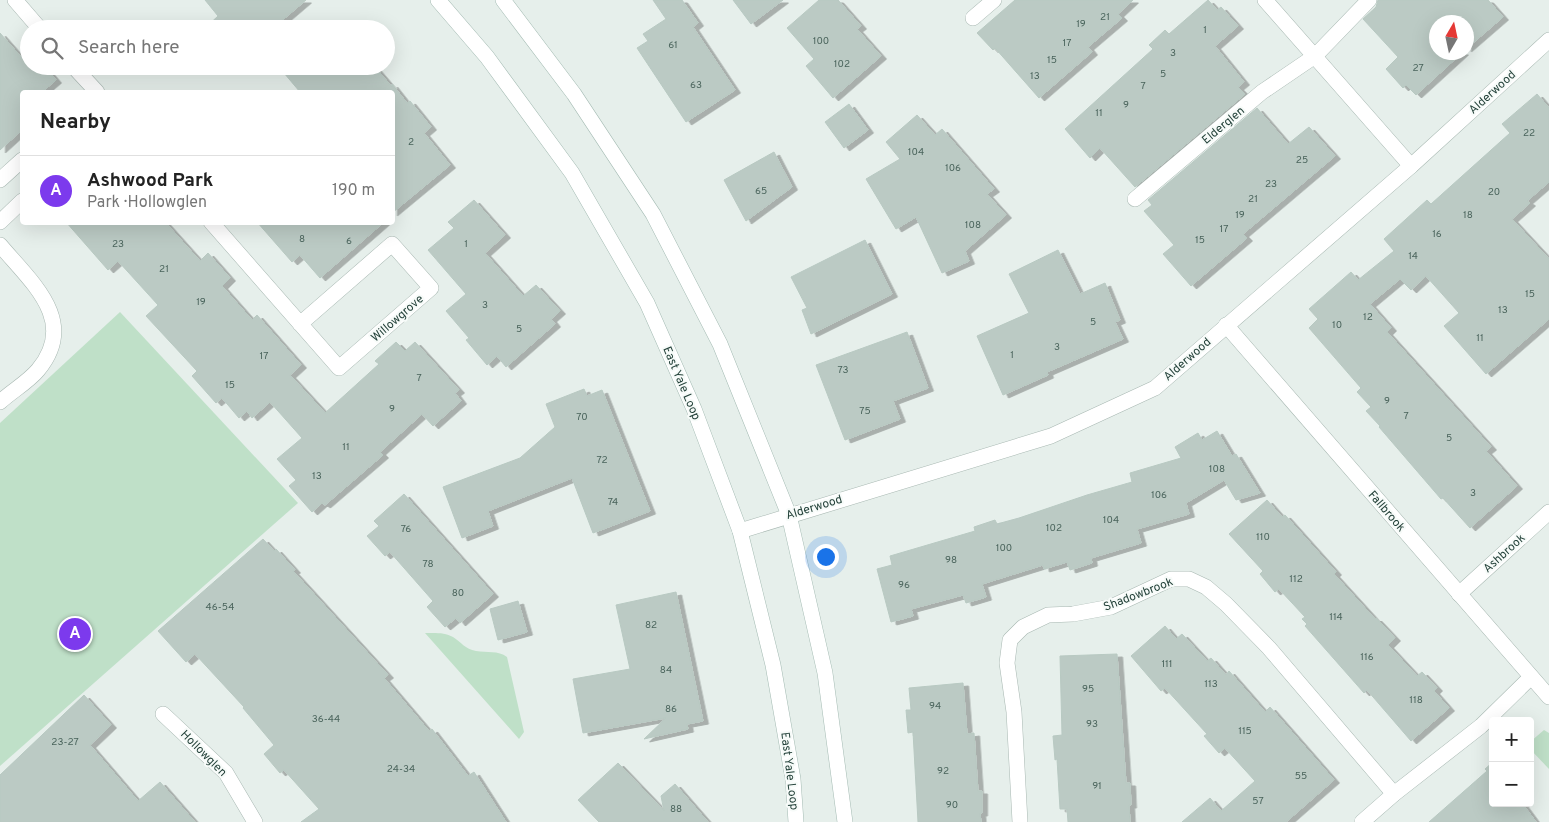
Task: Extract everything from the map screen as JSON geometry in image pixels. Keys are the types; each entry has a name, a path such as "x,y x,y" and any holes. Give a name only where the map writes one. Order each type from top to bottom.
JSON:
{"street":[{"path":"15,0 32,20"},
{"name":"East Yale Loop","path":"438,0 487,57 572,173 647,303 694,409 740,531 773,665 793,779 796,822"},
{"path":"503,0 574,94 654,214 720,344 789,514 825,673 845,822"},
{"path":"972,18 994,0"},
{"path":"1265,0 1411,166"},
{"name":"Elderglen","path":"1135,199 1262,92 1315,56 1369,0"},
{"name":"Alderwood","path":"740,531 789,514 1051,436 1155,388 1411,166 1549,40"},
{"path":"81,75 94,90"},
{"path":"0,180 20,162"},
{"path":"0,222 20,203"},
{"name":"Willowgrove","path":"214,225 300,324 339,368 431,288 392,244 300,324"},
{"path":"0,245 40,294 54,318 54,345 38,370 0,402"},
{"name":"Fallbrook","path":"1226,325 1549,697"},
{"name":"Ashbrook","path":"1458,594 1549,512"},
{"name":"Shadowbrook","path":"1020,822 1014,712 1007,663 1010,640 1024,626 1048,614 1073,614 1111,607 1171,578 1189,579 1206,587 1226,604 1269,648 1394,794"},
{"path":"1362,822 1394,794 1481,726 1532,677"},
{"name":"Hollowglen","path":"164,714 226,773 255,822"}],"green space":[{"path":"120,312 298,503 0,766 0,423"},
{"path":"425,633 447,634 472,650 496,653 507,657 524,732 519,739"},
{"path":"1544,730 1549,733 1549,769 1534,753 1534,739"}],"building":[{"path":"205,0 306,0 283,20 214,20 218,16"},
{"path":"653,0 682,0 698,23 693,27 735,90 686,122 637,48 648,41 643,34 666,19"},
{"path":"733,0 783,0 751,24"},
{"path":"819,0 838,0 861,26 857,29 881,56 833,98 806,66 814,59 787,28"},
{"path":"1015,0 1133,0 1118,14 1122,18 1088,47 1092,52 1039,98 995,48 993,50 977,33"},
{"path":"1208,0 1217,10 1221,7 1238,26 1215,46 1244,82 1238,87 1245,94 1135,187 1100,148 1090,158 1065,129 1153,49 1149,45 1165,30 1169,34"},
{"path":"1378,0 1488,0 1503,17 1474,42 1474,15 1429,15 1429,60 1454,60 1416,95 1406,85 1403,88 1386,69 1398,57 1363,19 1376,7"},
{"path":"0,33 20,56 20,75 52,75 56,80 44,90 20,90 20,132 0,150"},
{"path":"286,75 382,75 392,87 392,84 407,103 410,101 431,127 424,133 450,165 395,211 395,90 298,90"},
{"path":"1537,94 1549,108 1549,182 1527,201 1530,203 1512,219 1549,259 1549,319 1486,374 1444,326 1459,313 1426,276 1411,290 1400,279 1370,304 1391,328 1387,332 1491,447 1486,451 1517,486 1470,528 1443,498 1441,499 1366,411 1371,407 1357,392 1361,388 1309,328 1318,319 1309,309 1351,272 1358,280 1394,251 1384,239 1427,200 1431,204 1510,133 1502,124"},
{"path":"849,104 868,130 844,148 825,122"},
{"path":"1257,108 1288,144 1309,127 1335,156 1243,234 1247,238 1191,286 1163,254 1174,245 1144,211 1152,205 1148,200"},
{"path":"917,115 935,135 942,129 994,189 987,194 1006,215 965,251 969,261 942,273 916,217 896,229 866,179 900,159 886,142"},
{"path":"774,152 792,187 746,221 724,180"},
{"path":"474,200 505,235 485,253 523,296 536,285 560,311 551,319 555,324 506,367 497,356 487,365 466,340 469,338 446,311 466,294 428,250 454,228 448,222"},
{"path":"69,225 168,225 200,261 208,253 230,278 222,286 252,320 257,315 301,365 290,375 325,413 379,364 375,361 396,342 405,351 415,342 459,390 455,393 461,401 433,426 422,414 380,452 383,455 325,505 322,503 312,512 289,486 296,480 277,459 302,438 270,402 252,418 247,411 239,418 222,398 216,403 192,376 197,371 146,316 158,305 118,261 108,270"},
{"path":"260,225 381,225 320,278 300,255 292,262"},
{"path":"865,240 892,294 811,334 802,310 807,308 791,277"},
{"path":"1058,250 1080,294 1105,283 1120,320 1115,322 1123,339 1047,372 1048,375 1003,395 977,336 1029,313 1009,274"},
{"path":"907,332 928,388 893,401 900,419 845,440 816,365"},
{"path":"584,389 587,396 602,390 650,511 593,533 572,478 488,511 493,526 462,538 443,487 520,458 555,427 546,404"},
{"path":"1217,431 1232,456 1236,454 1260,493 1236,500 1224,480 1186,503 1189,514 1137,529 1141,543 1091,558 1092,563 1070,570 1067,562 1044,569 1043,565 982,584 986,597 966,603 963,595 911,609 913,616 891,622 877,569 892,565 890,556 975,531 974,527 995,520 997,524 1019,518 1132,482 1130,473 1181,458 1175,447 1198,433 1202,440"},
{"path":"404,494 493,594 460,623 456,618 445,627 427,607 433,601 390,552 385,556 367,536 379,526 374,521"},
{"path":"1267,500 1282,517 1285,515 1336,572 1334,574 1395,638 1388,645 1417,676 1422,672 1437,688 1434,691 1449,708 1411,741 1367,690 1364,693 1305,626 1307,624 1302,619 1305,617 1279,589 1275,592 1260,574 1263,571 1229,534"},
{"path":"263,539 274,551 276,549 295,570 293,571 388,675 384,678 429,731 432,729 468,776 474,772 506,822 301,822 319,809 284,770 280,773 264,754 274,745 244,707 195,654 186,662 158,631"},
{"path":"676,592 703,721 687,724 688,729 644,739 666,718 583,733 573,679 630,669 616,605"},
{"path":"518,601 527,632 498,640 490,609"},
{"path":"1165,626 1176,639 1182,634 1207,661 1211,658 1226,675 1229,671 1265,712 1270,707 1334,780 1286,822 1182,822 1210,798 1221,811 1255,781 1225,748 1219,753 1204,736 1207,734 1165,688 1161,691 1131,656"},
{"path":"1117,654 1126,783 1130,783 1130,822 1068,822 1067,809 1060,809 1057,759 1055,760 1053,736 1062,735 1060,656"},
{"path":"963,683 967,734 974,733 978,791 982,791 981,822 918,822 913,732 908,733 906,710 911,710 909,688"},
{"path":"84,695 111,725 90,745 138,801 160,782 195,822 0,822 0,775"},
{"path":"618,763 664,811 661,796 675,784 708,822 599,822 578,800"},
{"path":"1489,766 1489,807 1525,807 1536,822 1429,822 1487,771 1485,769"}],"place":[{"name":"Ashwood Park","path":"75,634"}]}
